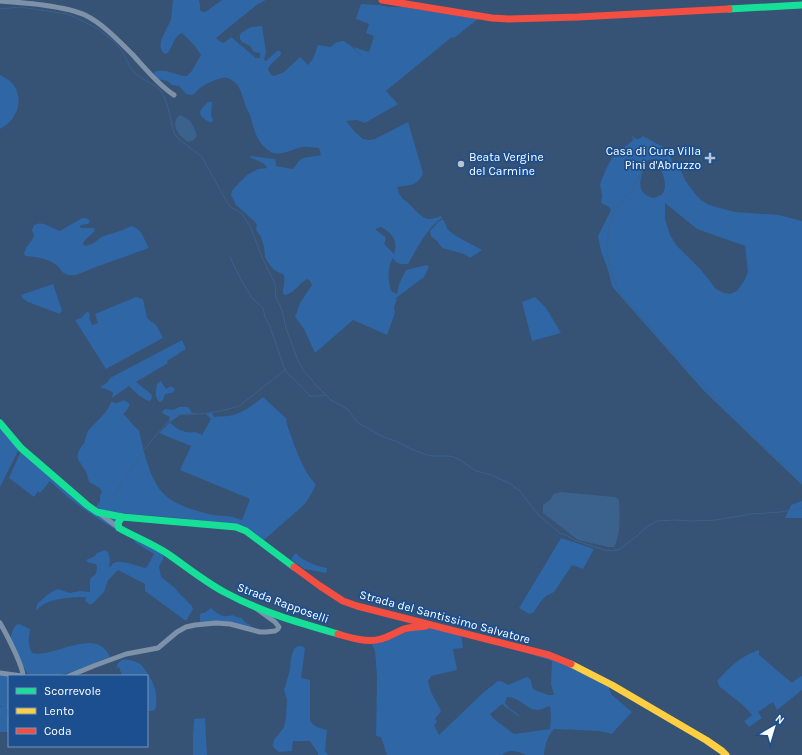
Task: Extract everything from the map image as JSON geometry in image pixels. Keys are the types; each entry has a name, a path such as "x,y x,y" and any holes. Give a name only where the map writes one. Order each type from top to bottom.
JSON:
{"street":[{"path":"382,0 492,18 509,19 802,5"},
{"path":"0,1 20,2 62,8 85,15 100,24 114,36 170,93 174,95"},
{"name":"Strada del Santissimo Salvatore","path":"0,423 21,448 97,512 122,517 236,527 246,531 320,586 343,600 357,606 548,655 569,663 701,736 726,755"},
{"name":"Strada Rapposelli","path":"97,512 119,528 166,553 213,586 255,607 338,634 361,639 381,639 401,631 432,626"},
{"path":"119,528 118,523 122,517"},
{"path":"71,675 126,654 158,648 177,632 195,625 216,623 230,624 260,632 272,632 278,629 279,627 276,622 255,607"},
{"path":"401,631 406,619"},
{"path":"0,623 17,658 23,675"},
{"path":"0,673 15,675"}],"shaded area":[{"path":"173,0 199,0 200,10 205,12 222,0 266,0 258,4 216,38 224,43 231,37 256,58 260,58 260,53 254,52 250,46 242,42 240,35 251,27 262,26 266,52 264,60 266,61 277,51 280,51 281,53 268,69 271,75 274,76 284,72 300,57 308,65 313,59 318,45 331,47 336,42 344,41 364,59 353,47 369,52 374,36 366,33 369,24 356,19 361,4 403,7 478,19 454,38 452,37 386,91 398,104 365,123 357,120 346,121 363,139 369,140 375,139 408,122 423,173 416,183 397,187 398,191 402,198 423,217 429,219 441,216 442,218 427,233 408,264 399,264 393,258 391,262 389,274 390,287 391,291 397,294 399,284 406,270 427,265 429,267 424,277 396,298 397,300 394,307 395,313 387,335 353,320 315,353 304,329 295,317 300,303 312,285 310,281 307,279 290,293 286,295 283,294 284,275 274,270 267,261 261,237 256,230 257,224 236,205 231,195 234,188 247,175 258,169 267,168 260,161 250,157 251,156 275,159 276,166 293,169 301,159 321,155 319,148 303,147 277,154 268,150 258,139 240,90 231,79 221,78 212,81 201,87 192,95 186,94 179,86 172,85 167,81 155,77 154,73 156,71 166,71 187,76 201,55 194,45 182,33 175,39 168,53 165,54 162,51 160,47 161,42 171,19","holes":["381,227 394,238 394,254 384,244 386,239 385,237 375,229"]},
{"path":"0,75 9,80 14,86 18,94 18,108 8,124 0,129"},
{"path":"208,102 212,102 212,122 209,122 202,117 200,112"},
{"path":"180,115 190,121 193,125 197,136 194,140 188,142 181,137 176,130 175,122"},
{"path":"632,136 638,139 643,136 665,148 668,151 676,169 680,168 685,180 696,195 709,205 735,212 779,215 802,221 802,485 704,391 612,286 598,236 611,210 609,207 601,203 602,195 600,184 617,149 624,148 633,140","holes":["653,159 663,174 665,185 663,193 654,198 647,196 643,192 640,184 646,162","665,203 697,229 745,246 748,272 737,291 730,294 716,289 701,270 677,246 670,235 665,219"]},
{"path":"82,218 86,218 90,221 88,224 81,225 81,228 94,228 95,230 84,242 83,244 85,246 94,243 101,237 131,226 138,229 149,248 76,275 68,275 62,272 60,268 52,262 36,257 26,256 24,254 34,236 32,230 34,225 41,223 60,231"},
{"path":"443,219 448,230 482,250 470,258 464,254 442,248 431,236 430,231"},
{"path":"53,284 62,310 60,314 28,302 22,298 21,295"},
{"path":"136,297 143,299 147,318 156,325 163,338 106,369 75,320 81,318 88,311 92,325 98,323 95,314"},
{"path":"535,297 546,308 561,333 532,341 522,302"},
{"path":"182,340 186,349 167,361 168,363 136,382 151,394 151,400 149,401 143,398 129,386 112,398 113,392 100,387 107,383 110,378"},
{"path":"161,381 166,389 171,386 175,390 172,393 165,394 163,400 160,402 156,397 156,392 157,384"},
{"path":"263,397 287,419 286,421 298,455 307,473 316,484 313,491 305,504 264,540 249,529 180,518 118,513 96,507 100,501 100,495 102,493 100,488 89,482 86,473 78,460 78,455 84,444 88,431 104,414 111,402 117,403 124,400 130,404 123,414 139,430 151,474 165,495 180,505 192,509 211,515 229,516 242,520 250,499 180,470 191,446 159,433 170,422 181,430 195,432 202,435 211,419 206,414 212,412 214,417 240,413"},
{"path":"179,407 188,407 192,413 196,414 180,415 170,422 170,417 162,412 165,409 173,410"},
{"path":"0,427 19,449 0,487"},
{"path":"21,451 82,502 117,517 124,534 84,509 66,496 50,481 40,493 38,491 34,497 9,478"},
{"path":"561,492 615,497 619,500 619,530 614,547 578,540 543,513 543,505 551,499 553,494"},
{"path":"802,501 802,518 785,518 791,505"},
{"path":"561,538 594,549 583,569 572,565 554,592 546,596 534,612 529,614 519,608"},
{"path":"133,539 163,554 163,560 159,566 161,577 175,588 192,606 193,609 186,621 145,591 145,584 118,570 108,580 104,592 92,604 85,601 86,597 66,598 46,603 36,611 37,604 53,591 58,589 70,593 80,591 90,592 90,581 96,574 97,567 96,564 89,563 86,560 95,556 97,553 105,550 108,552 110,560 109,567 115,562 119,562 145,568 147,567 154,554 136,543"},
{"path":"296,553 298,556 310,563 327,568 326,573 304,569 292,560 292,557"},
{"path":"211,608 221,615 233,615 242,618 252,627 229,623 200,624 200,614"},
{"path":"19,624 30,629 29,644 32,653 41,654 52,652 85,643 95,644 104,648 110,657 67,674 28,675 10,641 15,626"},
{"path":"431,626 461,633 463,648 453,649 457,670 431,676 428,681 441,711 435,719 437,722 434,725 439,735 484,692 498,681 508,685 527,677 531,681 533,689 548,695 554,695 551,684 552,661 527,652 555,659 609,687 612,695 632,712 612,734 599,731 554,729 547,741 544,755 526,755 511,751 502,755 387,755 381,737 376,736 377,677 375,650 370,641","holes":["507,697 533,709 539,710 550,706 550,729 514,734 494,719 490,714 502,704 518,716 519,715 509,708 505,702"]},
{"path":"299,646 303,646 305,649 301,678 310,680 310,720 315,726 327,730 325,751 328,755 318,755 310,741 293,741 292,751 279,752 273,745 274,740 284,727 287,700 284,690 294,649"},
{"path":"759,650 759,655 792,683 802,676 802,690 777,710 773,702 758,712 762,718 749,727 744,721 752,715 744,706 720,687 717,681 746,655"},
{"path":"122,660 136,662 140,664 147,672 153,683 155,691 156,708 154,710 148,711 148,675 122,675 119,667 116,668 118,663"},
{"path":"0,674 8,676 8,732 0,732 0,707 2,707 0,706"},
{"path":"205,718 207,755 193,755 194,719"}],"waterway":[{"path":"0,9 20,7 67,14 77,18 98,29 116,43 131,69 138,76 160,90 164,96 175,135 202,157 227,202 231,207 242,214 250,226 262,257 275,284 276,297 282,310 286,328 297,358 303,370 326,395"},
{"path":"643,169 634,186 614,212 609,229 607,242 609,264 613,278 620,293 708,391 802,482"},
{"path":"230,257 252,298 263,308 285,370 310,396 326,395 331,400 346,408 357,422 381,436 427,455 454,457 476,471 491,475 509,483 520,491 531,506 550,525 560,533 574,540 604,550 612,551 620,549 646,527 657,521 716,520 802,508"},
{"path":"144,450 165,425 175,416 179,414 214,412 239,406 285,370"},
{"path":"111,499 142,453"}],"traffic: fast":[{"path":"729,9 802,5"},
{"path":"0,423 21,448 97,512 122,517 236,527 246,531 294,567"},
{"path":"122,517 118,523 119,528 162,550 218,589 253,606 338,634"}],"traffic: slow":[{"path":"571,664 612,685 706,740 726,755"}],"traffic: jam":[{"path":"382,0 492,18 509,19 729,9"},
{"path":"294,567 343,601 357,606 549,655 571,664"},
{"path":"338,634 360,640 376,640 387,637 404,629 426,626"}],"place":[{"name":"Casa di Cura Villa Pini d'Abruzzo","path":"710,158"},
{"name":"Beata Vergine del Carmine","path":"461,164"}]}
